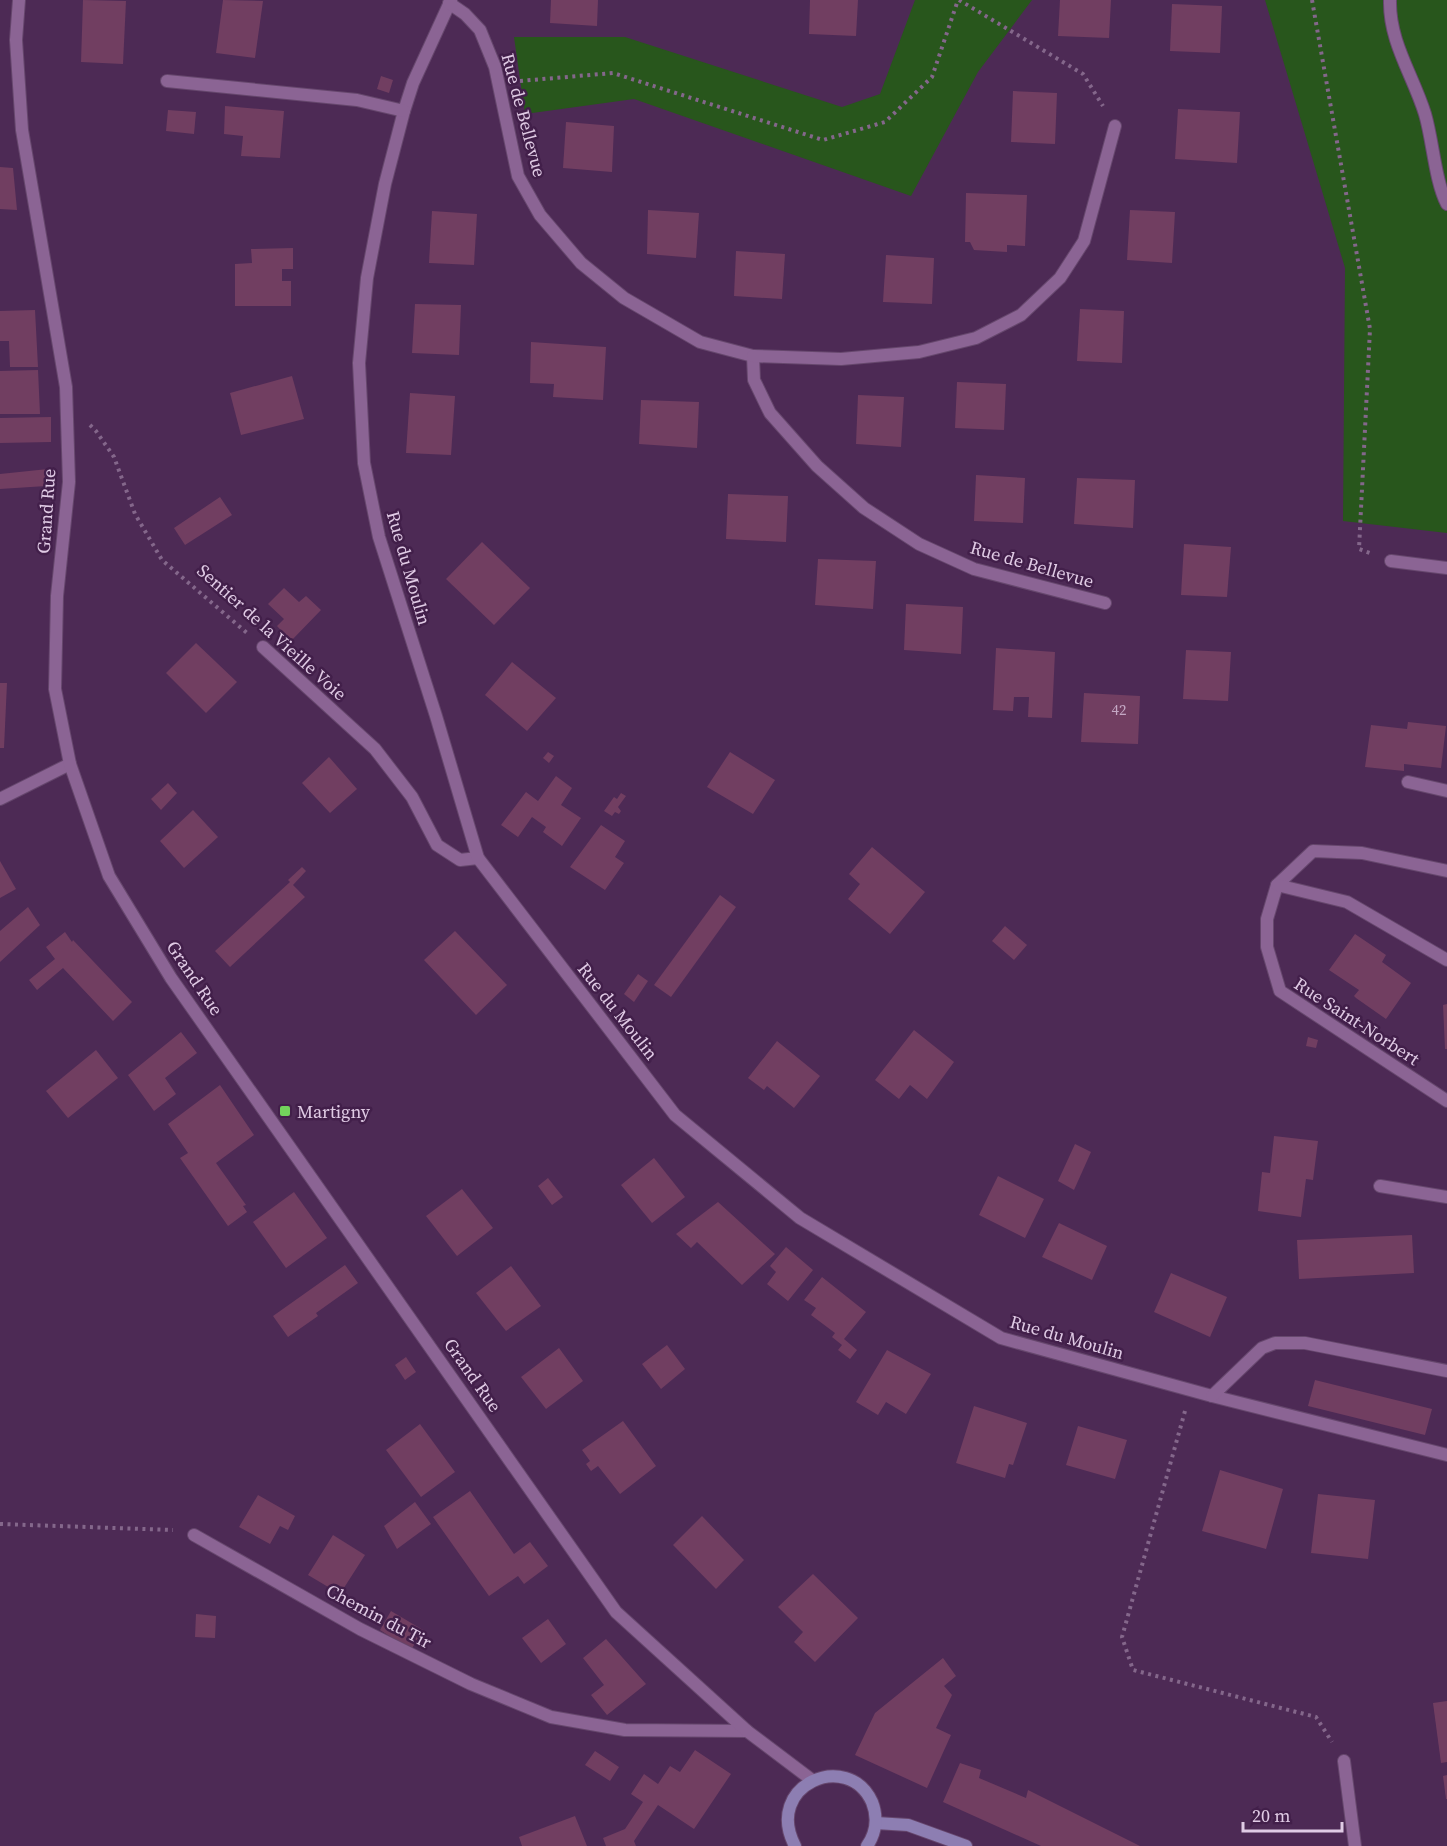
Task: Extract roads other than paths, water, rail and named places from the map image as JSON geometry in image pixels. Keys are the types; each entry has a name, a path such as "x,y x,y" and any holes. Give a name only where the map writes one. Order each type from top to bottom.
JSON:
{"main road":[{"path":"794,1846 787,1816 791,1802 800,1789 812,1780 827,1776 843,1778 857,1784 868,1794 874,1808 876,1823 872,1839 867,1846"},
{"path":"876,1823 908,1825 966,1846"}],"street":[{"name":"Grand Rue","path":"19,0 16,40 22,130 66,387 67,405 69,482 57,596 55,689 70,764 109,876 171,978 616,1612 747,1731 812,1780"},
{"path":"1390,0 1390,19 1401,56 1425,114 1447,204"},
{"name":"Rue de Bellevue","path":"450,2 480,30 495,67 518,176 540,215 581,263 624,297 700,342 753,356 754,380 770,413 817,466 864,508 920,544 974,569 1105,603"},
{"name":"Rue du Moulin","path":"450,2 412,83 385,184 367,278 359,363 364,463 379,537 478,858 675,1114 800,1218 1001,1338 1212,1396 1447,1455"},
{"path":"167,81 357,100 404,111"},
{"path":"753,356 841,359 919,352 976,338 1021,315 1060,278 1084,241 1115,126"},
{"path":"1391,561 1447,568"},
{"name":"Sentier de la Vieille Voie","path":"263,647 375,749 412,797 437,845 460,860 478,858"},
{"path":"0,799 70,764"},
{"path":"1408,782 1447,791"},
{"path":"1277,885 1313,851 1362,853 1447,871"},
{"path":"1277,885 1347,902 1447,960"},
{"name":"Rue Saint-Norbert","path":"1277,885 1267,919 1267,947 1280,991 1447,1101"},
{"path":"1380,1186 1447,1197"},
{"path":"1212,1396 1262,1348 1275,1343 1305,1343 1447,1371"},
{"name":"Chemin du Tir","path":"194,1535 360,1629 471,1683 551,1717 625,1730 747,1731"},
{"path":"1344,1761 1355,1846"}],"place":[{"name":"Martigny","path":"285,1111"}]}
